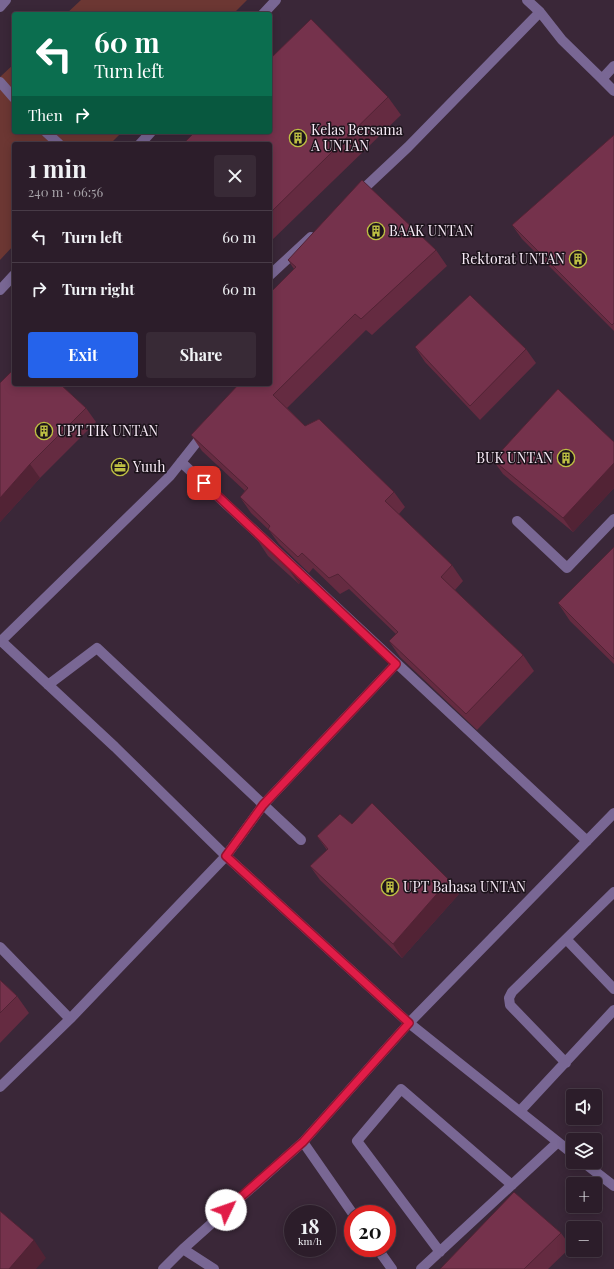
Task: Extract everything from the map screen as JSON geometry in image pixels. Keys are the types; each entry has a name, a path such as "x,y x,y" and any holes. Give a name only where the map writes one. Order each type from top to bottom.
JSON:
{"lane":[{"path":"0,7 6,0"},
{"path":"265,12 276,0"},
{"path":"527,0 540,12 562,40 614,91"},
{"path":"351,200 408,147 540,12"},
{"path":"602,79 614,66"},
{"path":"0,82 12,96"},
{"path":"48,134 57,142"},
{"path":"142,142 149,134"},
{"path":"272,273 316,232"},
{"path":"0,290 12,277"},
{"path":"209,426 170,476 0,641 115,747 226,856 409,1023 566,1148"},
{"path":"181,462 587,841"},
{"path":"517,521 568,568 614,520"},
{"path":"48,685 97,648 301,840"},
{"path":"0,1087 70,1019 226,856 263,805 396,664"},
{"path":"163,1269 183,1249 303,1142 409,1023 614,813"},
{"path":"566,1063 510,1005 509,998 512,992 614,892"},
{"path":"566,940 614,989"},
{"path":"0,947 70,1019"},
{"path":"520,1111 614,1010"},
{"path":"440,1252 357,1141 401,1088 512,1185"},
{"path":"303,1142 347,1205"},
{"path":"421,1269 558,1142"},
{"path":"592,1169 614,1186"},
{"path":"183,1249 214,1269"},
{"path":"383,1257 392,1269"}],"shaded area":[{"path":"81,0 247,0 235,12 68,12"},
{"path":"12,66 12,134 120,134 112,142 12,142 12,247 0,260 0,77"}],"building":[{"name":"Kelas Bersama A UNTAN","path":"311,19 388,97 272,211 272,142 185,142 193,134 272,134 272,57"},
{"name":"Rektorat UNTAN","path":"614,135 614,323 612,325 512,225"},
{"path":"362,180 436,250 361,319 355,314 273,395 305,426 319,419 394,492 385,501 452,565 441,577 523,655 466,714 389,641 398,632 338,574 329,578 302,553 298,557 268,529 270,526 240,497 248,488 191,435 237,386 272,386 272,291 296,267 288,260"},
{"path":"470,295 526,349 470,406 415,347"},
{"name":"UPT TIK UNTAN","path":"12,371 12,386 62,386 86,408 30,464 0,498 0,383"},
{"name":"BUK UNTAN","path":"558,389 614,442 614,463 563,518 493,460"},
{"path":"258,537 288,565 287,567 256,538"},
{"path":"614,547 614,659 558,603"},
{"name":"UPT Bahasa UNTAN","path":"372,803 449,880 393,944 310,866 328,849 317,836 340,814 352,824"},
{"path":"0,980 17,996 0,1013"},
{"path":"514,1192 561,1233 524,1269 440,1269"},
{"path":"0,1211 34,1240 9,1269 0,1269"}],"place":[{"name":"Kelas Bersama A UNTAN","path":"298,138"},
{"name":"BAAK UNTAN","path":"376,231"},
{"name":"Rektorat UNTAN","path":"578,259"},
{"name":"UPT TIK UNTAN","path":"44,431"},
{"name":"BUK UNTAN","path":"566,458"},
{"name":"Yuuh","path":"120,467"},
{"name":"UPT Bahasa UNTAN","path":"390,887"}],"route":[{"path":"204,483 396,664 263,805 226,856 409,1023 303,1142 226,1210"}]}
